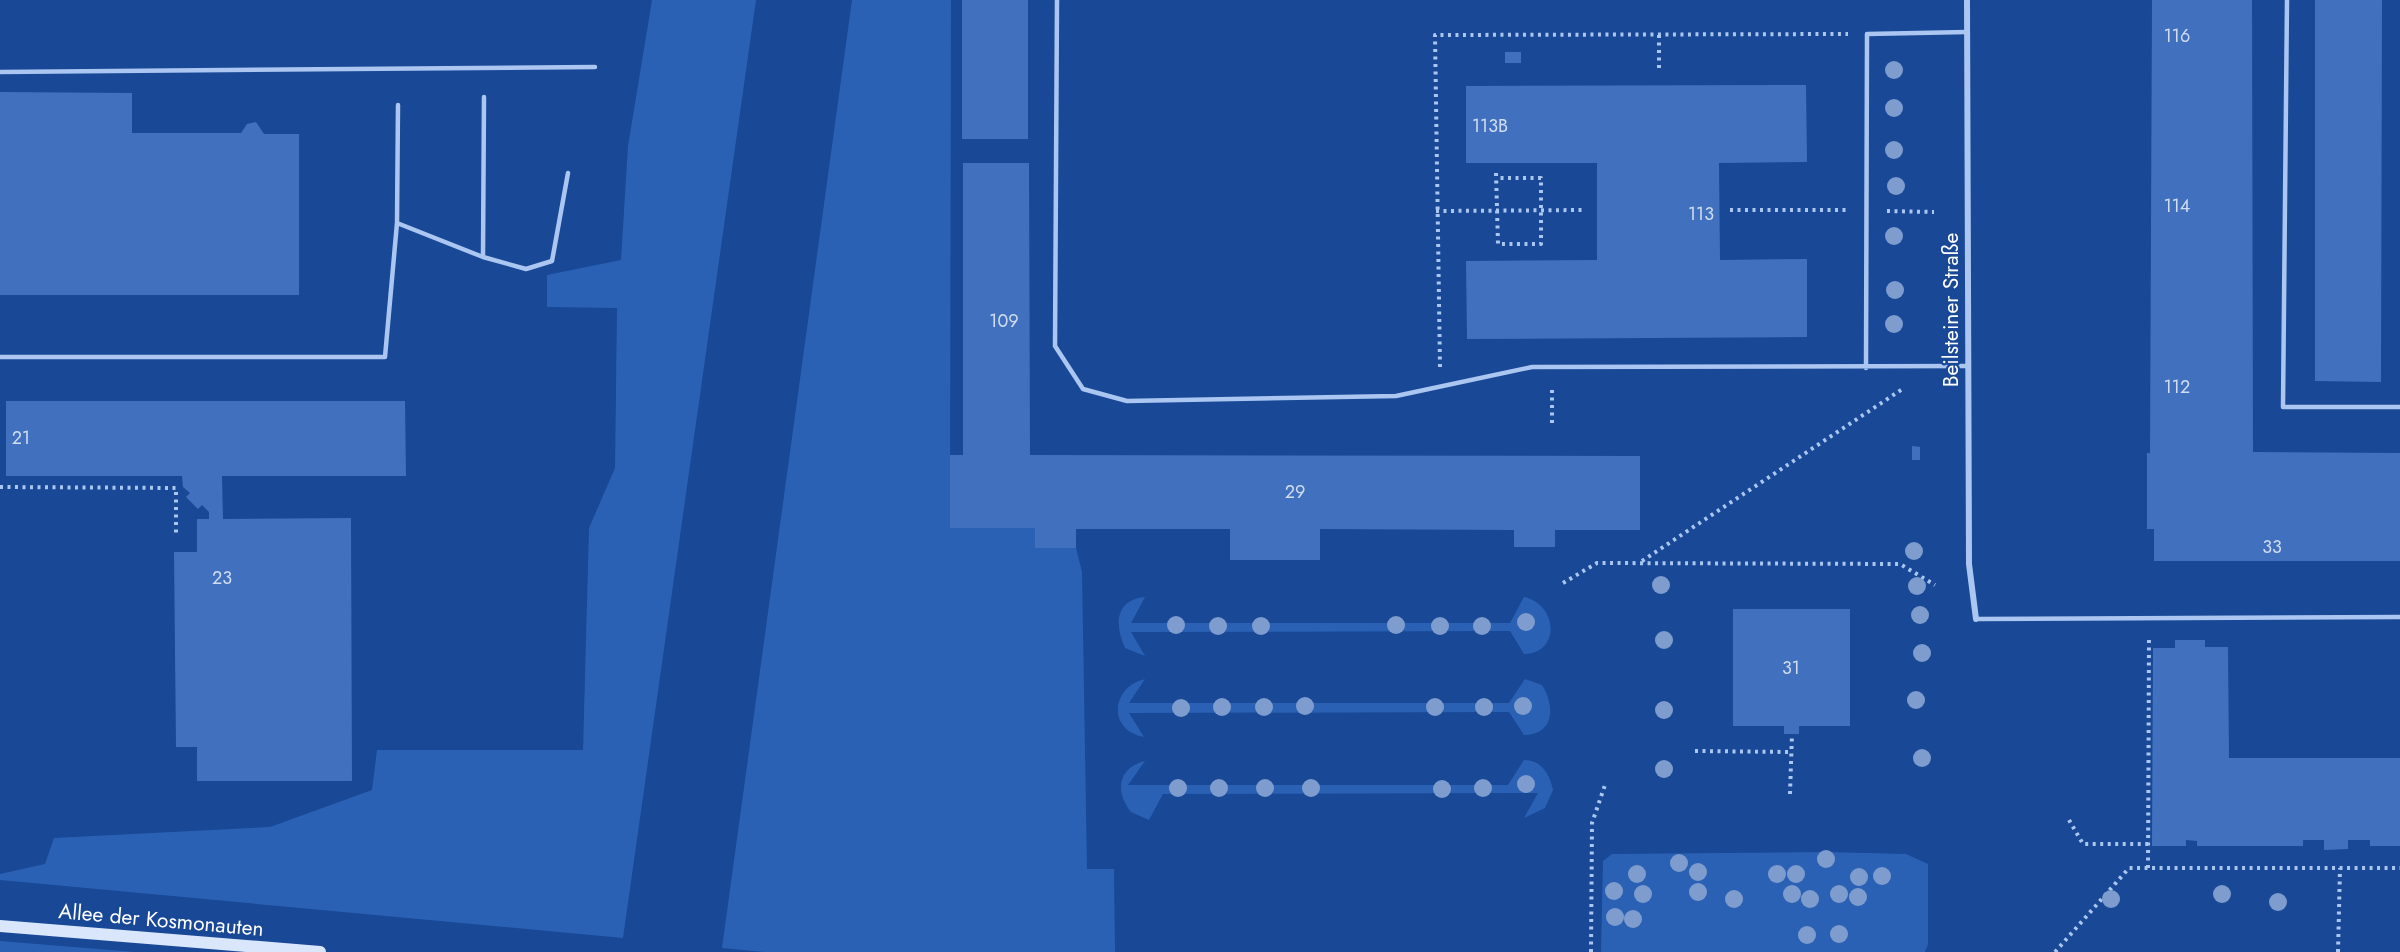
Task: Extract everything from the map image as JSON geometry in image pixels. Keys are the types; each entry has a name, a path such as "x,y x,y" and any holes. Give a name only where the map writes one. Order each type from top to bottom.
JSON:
{"main road":[{"name":"Allee der Kosmonauten","path":"0,926 320,952"}],"street":[{"name":"Beilsteiner Straße","path":"1967,0 1969,564 1976,619"}],"lane":[{"path":"1057,0 1055,346 1083,389 1127,401 1396,396 1532,368 1967,366"},
{"path":"2287,0 2283,407 2400,407"},
{"path":"1866,368 1867,34 1967,32"},
{"path":"0,72 595,67"},
{"path":"483,257 484,97"},
{"path":"0,357 384,357 397,223 398,105"},
{"path":"397,223 483,257 526,269 552,261 568,173"},
{"path":"1976,619 2400,617"}],"path":[{"path":"1659,34 1659,69"},
{"path":"1441,387 1436,211 1435,35 1867,34"},
{"path":"1496,176 1541,178 1541,244 1498,244 1497,211 1496,176"},
{"path":"1436,211 1585,210"},
{"path":"1730,210 1934,212"},
{"path":"1551,423 1552,368"},
{"path":"1641,561 1905,387"},
{"path":"0,487 176,488 176,535"},
{"path":"1563,583 1597,562 1641,561 1900,564 1935,585"},
{"path":"2148,868 2149,647"},
{"path":"1790,794 1792,734"},
{"path":"1695,751 1791,752"},
{"path":"1591,952 1592,823 1605,785"},
{"path":"2068,820 2082,844 2149,844"},
{"path":"2055,952 2129,868 2400,868"},
{"path":"2338,952 2340,868"}],"shaded area":[{"path":"652,0 756,0 623,938 0,880 0,874 45,864 54,838 270,827 372,790 377,750 583,750 589,528 615,468 617,308 547,307 547,275 621,260 628,146"},
{"path":"852,0 951,0 950,528 1035,528 1035,548 1076,548 1082,572 1087,869 1114,869 1115,952 764,952 722,948"},
{"path":"1145,597 1131,623 1510,623 1524,597 1536,602 1544,609 1551,628 1544,646 1536,652 1524,654 1510,631 1131,632 1145,656 1125,648 1119,623 1122,609 1127,603"},
{"path":"1145,679 1129,703 1509,703 1525,679 1542,685 1549,701 1550,718 1542,730 1524,735 1509,712 1129,713 1144,737 1132,733 1124,726 1119,718 1118,708 1125,690"},
{"path":"1524,760 1536,763 1544,769 1553,790 1545,808 1524,818 1538,793 1163,794 1149,820 1131,812 1122,797 1121,789 1124,775 1129,769 1145,761 1128,785 1508,785"},
{"path":"1825,852 1906,854 1928,864 1928,944 1925,952 1601,952 1603,861 1612,854"},
{"path":"0,941 135,952 0,952"}],"building":[{"path":"962,0 1028,0 1028,139 962,139"},
{"path":"2152,0 2252,0 2253,452 2400,453 2400,561 2154,561 2154,529 2147,529 2147,453 2150,453"},
{"path":"2315,0 2382,0 2381,382 2315,381"},
{"path":"1505,52 1521,52 1521,63 1505,63"},
{"path":"1806,85 1807,162 1719,163 1720,260 1807,259 1807,337 1467,339 1466,261 1597,260 1597,163 1466,163 1466,86"},
{"path":"0,92 132,93 132,133 241,133 247,124 256,122 264,134 299,134 299,295 0,295"},
{"path":"963,163 1029,163 1030,455 1640,456 1640,530 1555,530 1555,547 1514,547 1514,530 1320,529 1320,560 1230,560 1230,529 1076,529 1076,548 1035,548 1035,528 950,528 950,455 963,455"},
{"path":"6,401 405,401 406,476 222,476 223,519 351,518 352,781 197,781 197,747 176,747 174,552 197,552 197,519 209,519 209,512 202,505 198,509 186,497 190,493 183,487 182,476 6,476"},
{"path":"1912,446 1920,447 1920,460 1912,460"},
{"path":"1733,609 1850,609 1850,726 1799,726 1799,734 1784,734 1784,726 1733,726"},
{"path":"2175,640 2205,640 2205,647 2228,647 2229,758 2400,758 2400,846 2370,846 2370,840 2348,840 2348,849 2324,850 2324,840 2303,840 2303,846 2197,846 2197,841 2186,840 2186,846 2152,846 2153,648 2175,648"}]}
